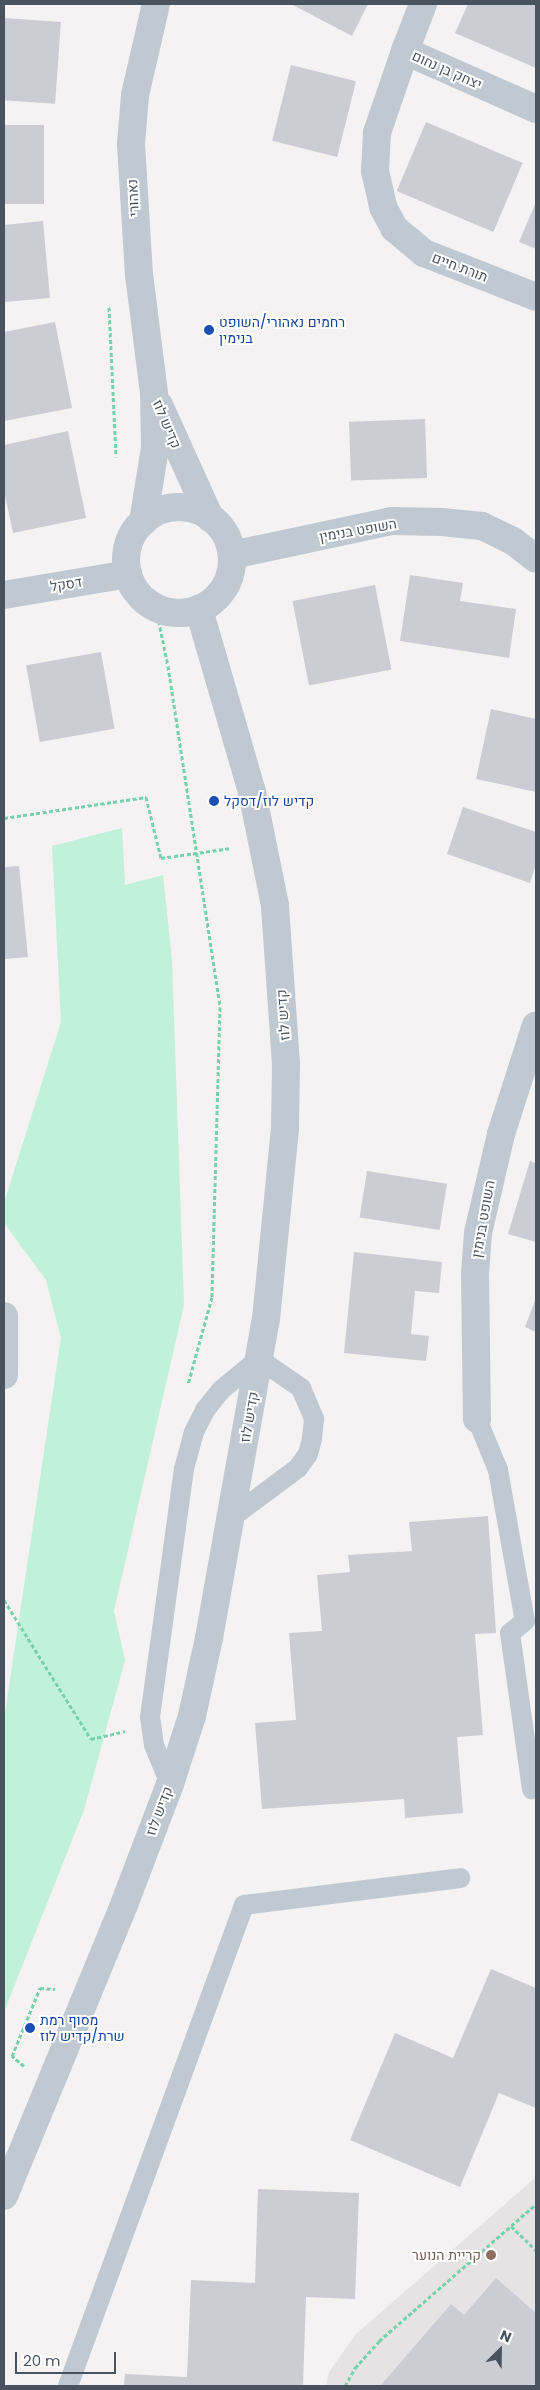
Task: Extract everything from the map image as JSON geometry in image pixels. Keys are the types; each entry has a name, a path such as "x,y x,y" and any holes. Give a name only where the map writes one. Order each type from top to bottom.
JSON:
{"street":[{"name":"נאהורי","path":"154,393 139,275 131,144 135,95 156,4"},
{"name":"יצחק בן נחום","path":"423,4 405,52 536,109"},
{"name":"תורת חיים","path":"405,52 377,133 375,171 383,207 394,228 424,253 536,298"},
{"name":"קדיש לוז","path":"154,393 210,518"},
{"name":"קדיש לוז","path":"143,522 155,448 154,393"},
{"path":"175,508 197,510 210,518 221,528 232,555 231,569 221,593 199,609 170,612 156,608 144,599 128,574 128,546 143,522 154,514 175,508"},
{"name":"השופט בנימין","path":"232,555 392,521 442,522 482,526 513,541 536,559"},
{"name":"דסקל","path":"4,595 128,574"},
{"name":"קדיש לוז","path":"4,2196 170,1784 194,1706 231,1518 259,1359 278,1202 286,1064 275,905 252,792 199,609"},
{"name":"השופט בנימין","path":"477,1419 475,1274 478,1233 501,1134 536,1025"},
{"path":"4,1316 4,1375"}],"lane":[{"path":"170,1784 154,1744 150,1717 184,1470 194,1432 205,1410 228,1385 259,1359 300,1388 314,1420 312,1439 308,1454 298,1468 231,1518"},
{"path":"477,1419 498,1470 525,1621 510,1633 532,1789"},
{"path":"68,2386 244,1905 460,1878"}],"path":[{"path":"156,608 197,854 220,1007 212,1297 186,1394"},
{"path":"4,818 146,797 161,858 262,843"},
{"path":"4,1600 91,1739 128,1730"},
{"path":"26,2068 12,2056 40,1988 58,1989"},
{"path":"345,2386 355,2368 378,2341 536,2204"},
{"path":"511,2226 536,2250"}],"shaded area":[{"name":"קריית הנוער","path":"536,2177 536,2386 326,2386 329,2372 356,2334"}],"green space":[{"path":"122,828 125,885 163,875 172,960 184,1305 114,1611 125,1660 84,1810 4,2012 4,1720 61,1338 46,1280 4,1223 4,1203 61,1022 52,846"}],"building":[{"path":"291,4 368,4 352,36"},
{"path":"468,4 536,4 536,68 455,33"},
{"path":"4,18 61,22 55,104 4,100"},
{"path":"291,65 356,81 337,157 272,141"},
{"path":"426,122 523,163 493,232 397,191"},
{"path":"4,125 44,125 44,204 4,204"},
{"path":"536,202 536,249 519,242"},
{"path":"43,221 50,298 4,302 4,225"},
{"path":"55,322 72,408 4,421 4,332"},
{"path":"425,419 427,478 351,481 349,422"},
{"path":"68,431 86,518 13,533 4,491 4,445"},
{"path":"410,575 463,583 460,601 516,609 509,658 400,641"},
{"path":"375,585 391,669 309,685 293,601"},
{"path":"101,652 115,729 40,742 26,665"},
{"path":"491,709 536,719 536,792 476,779"},
{"path":"463,807 536,832 536,864 530,883 447,854"},
{"path":"19,866 28,957 4,959 4,867"},
{"path":"530,1161 536,1163 536,1242 508,1234"},
{"path":"367,1171 447,1184 440,1230 360,1217"},
{"path":"354,1252 442,1262 439,1293 415,1291 411,1334 429,1336 426,1361 344,1353"},
{"path":"536,1298 536,1332 525,1327"},
{"path":"488,1516 496,1633 475,1634 483,1735 457,1737 463,1813 405,1818 404,1799 262,1809 255,1723 296,1720 289,1633 322,1631 317,1575 350,1572 348,1555 412,1551 409,1522"},
{"path":"491,1969 536,1988 536,2108 499,2093 460,2187 350,2140 395,2033 453,2058"},
{"path":"258,2189 359,2193 355,2299 306,2297 303,2386 124,2386 125,2374 187,2377 191,2280 255,2283"},
{"path":"496,2278 536,2313 536,2386 380,2386 451,2304 464,2315"}],"place":[{"name":"רחמים נאהורי/השופט בנימין","path":"209,330"},
{"name":"קדיש לוז/דסקל","path":"214,801"},
{"name":"מסוף רמת שרת/קדיש לוז","path":"30,2028"},
{"name":"קריית הנוער","path":"491,2255"}]}
